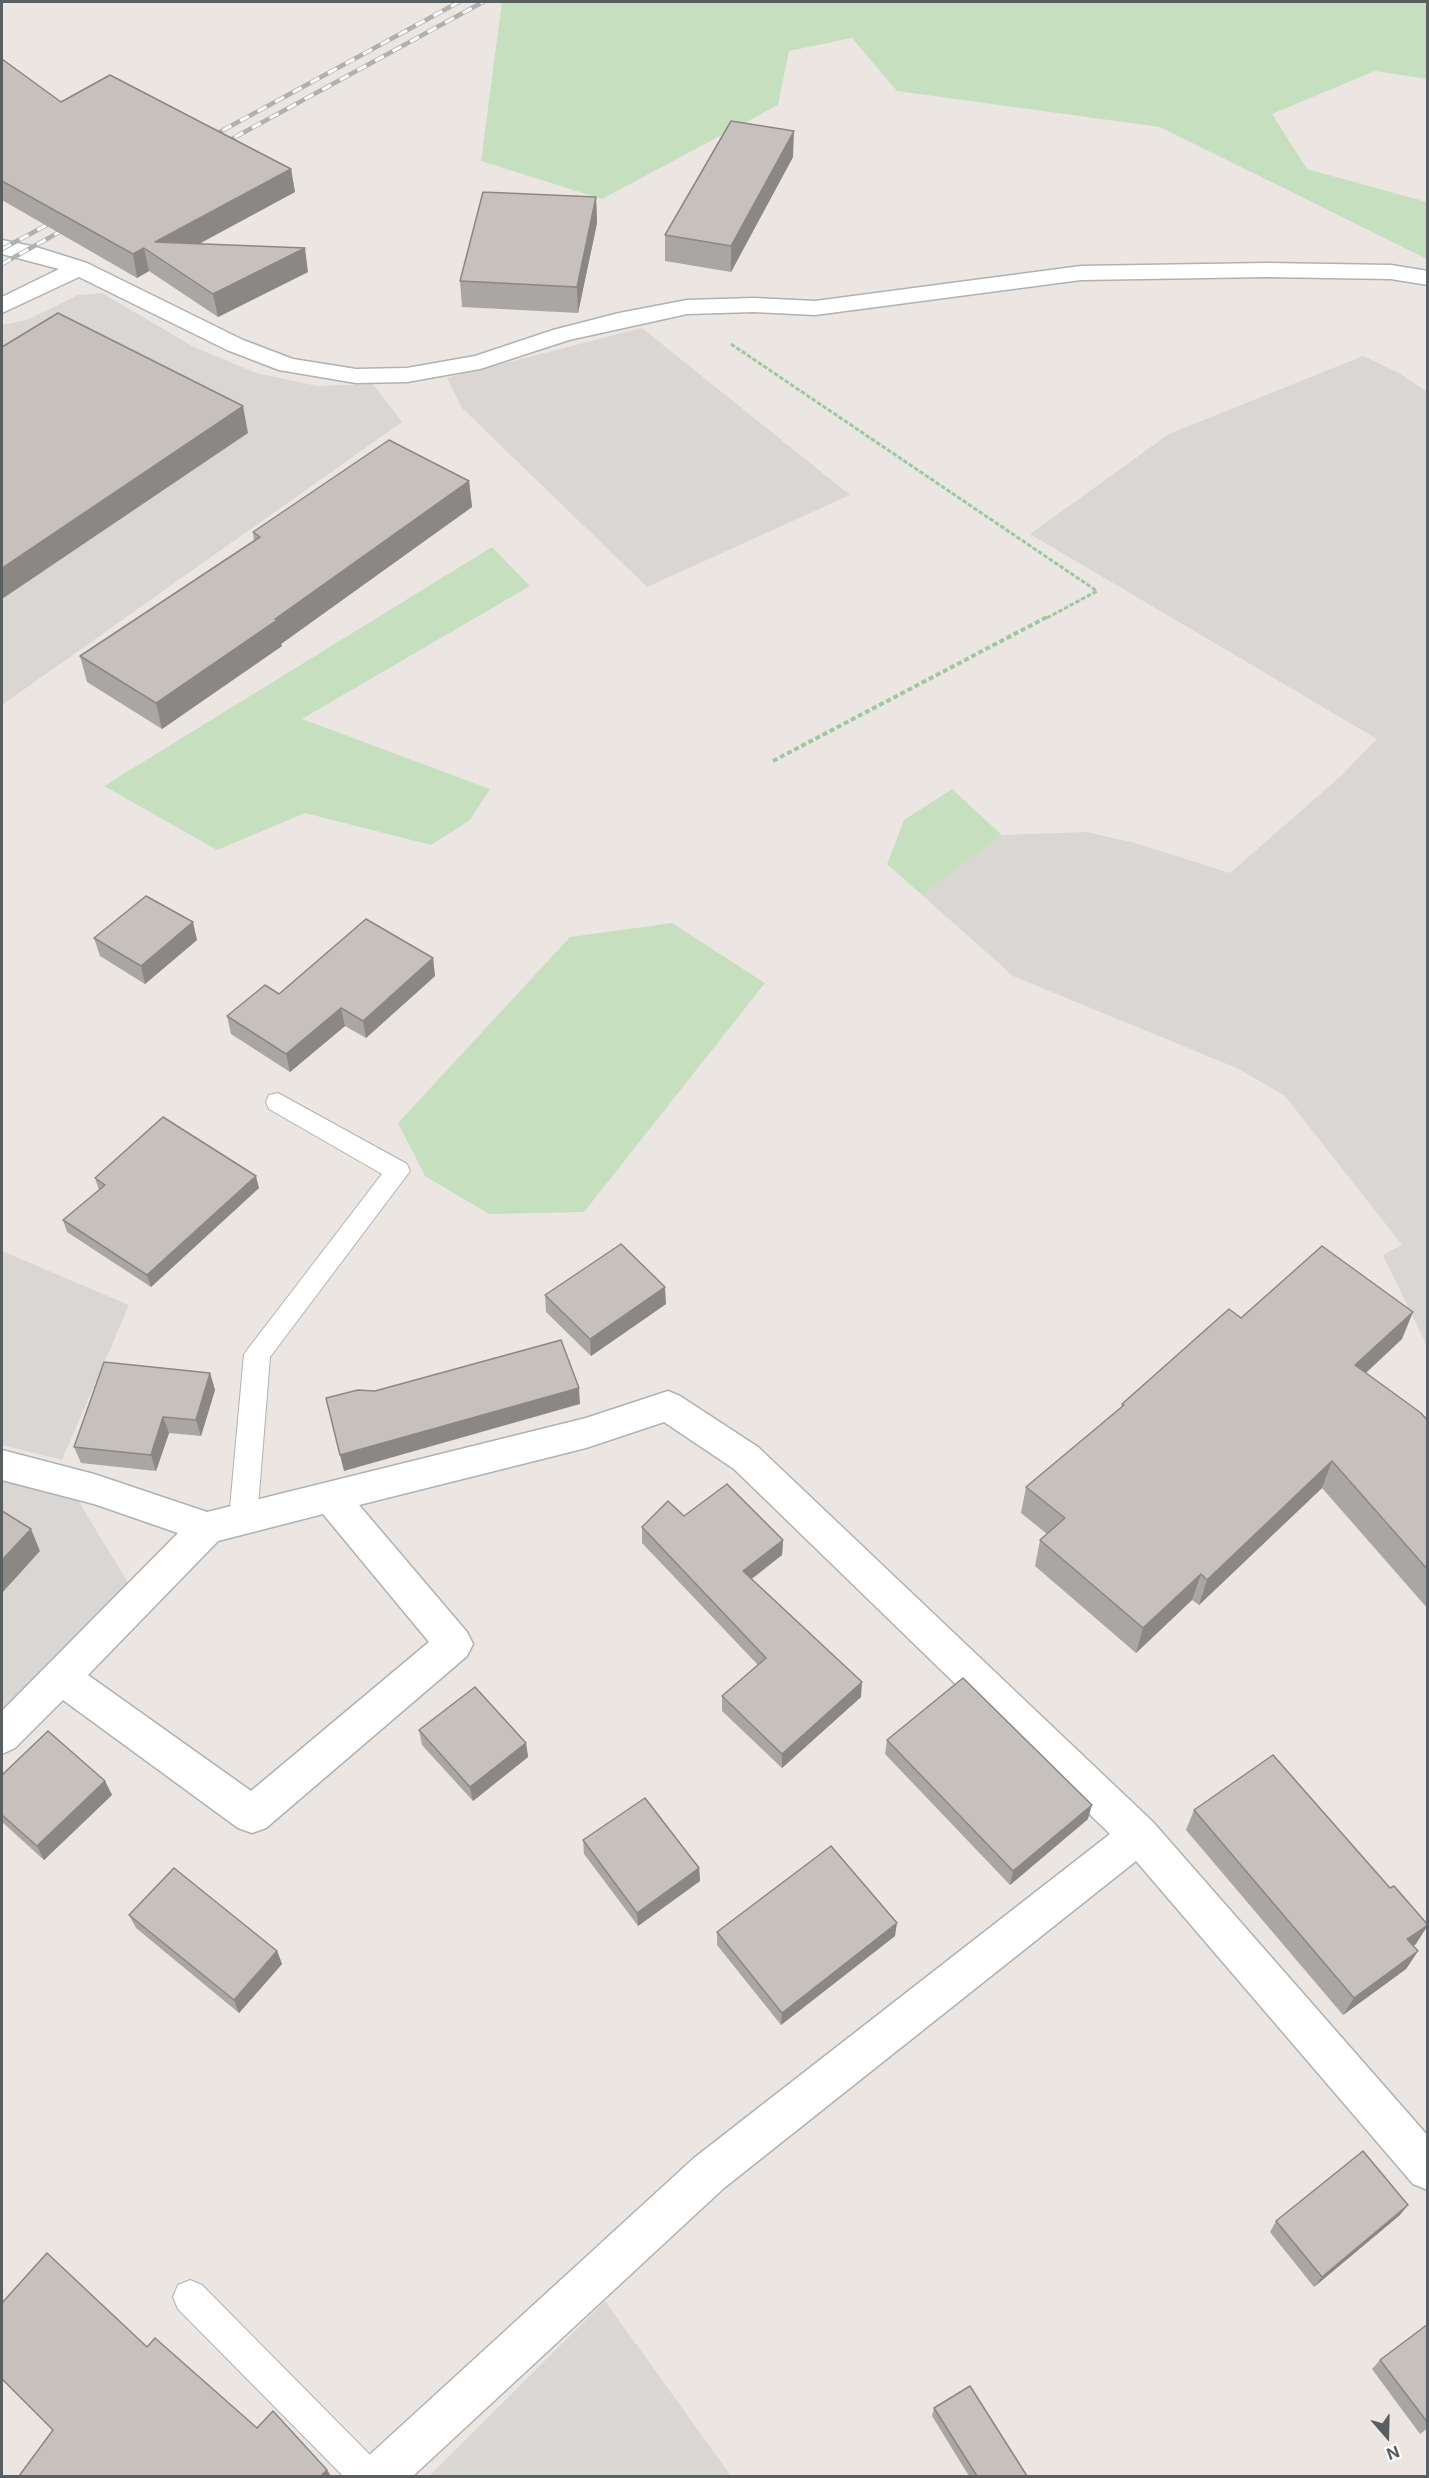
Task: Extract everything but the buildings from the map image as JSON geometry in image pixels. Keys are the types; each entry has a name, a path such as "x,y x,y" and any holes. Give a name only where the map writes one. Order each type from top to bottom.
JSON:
{"street":[{"path":"2,247 28,252 79,268 235,345 288,365 356,376 407,375 480,362 580,330 687,307 754,305 815,308 1081,273 1267,270 1391,272 1428,278"},
{"path":"2,306 79,268"},
{"path":"2,1736 207,1528 586,1433 668,1406 746,1458 1138,1835 1428,2169"},
{"path":"2,1465 94,1489 207,1528"},
{"path":"62,1677 252,1815 454,1644 329,1496"},
{"path":"380,2476 709,2173 1138,1835"}],"lane":[{"path":"243,1519 257,1354 398,1171 278,1102"},
{"path":"190,2297 367,2476"}],"path":[{"path":"687,307 700,324 1097,591 773,761"}],"shaded area":[{"path":"102,293 192,346 256,373 317,386 373,384 402,422 2,705 2,325 27,320 78,295"},
{"path":"642,328 850,495 647,587 462,408 447,378"},
{"path":"1363,356 1399,373 1427,392 1427,1346 1383,1255 1402,1245 1285,1096 1239,1069 1013,976 922,895 1002,835 1086,832 1135,843 1230,873 1341,776 1377,739 1030,534 1169,434"},
{"path":"2,1251 129,1305 62,1460 2,1445"},
{"path":"2,1480 76,1497 130,1586 2,1715"},
{"path":"605,2301 731,2476 429,2476"}],"green space":[{"path":"502,2 1427,2 1427,79 1375,71 1272,114 1307,169 1427,202 1427,259 1160,127 897,91 852,38 789,51 778,105 602,199 481,161"},
{"path":"492,547 530,586 302,719 490,789 470,820 431,845 305,813 217,850 104,786"},
{"path":"952,789 1002,835 922,895 887,864 904,820"},
{"path":"672,923 765,983 584,1212 489,1214 425,1176 398,1123 570,937"}],"railway":[{"path":"205,140 459,2"},
{"path":"217,147 483,2"},
{"path":"2,249 60,218"},
{"path":"2,264 72,225"}]}
